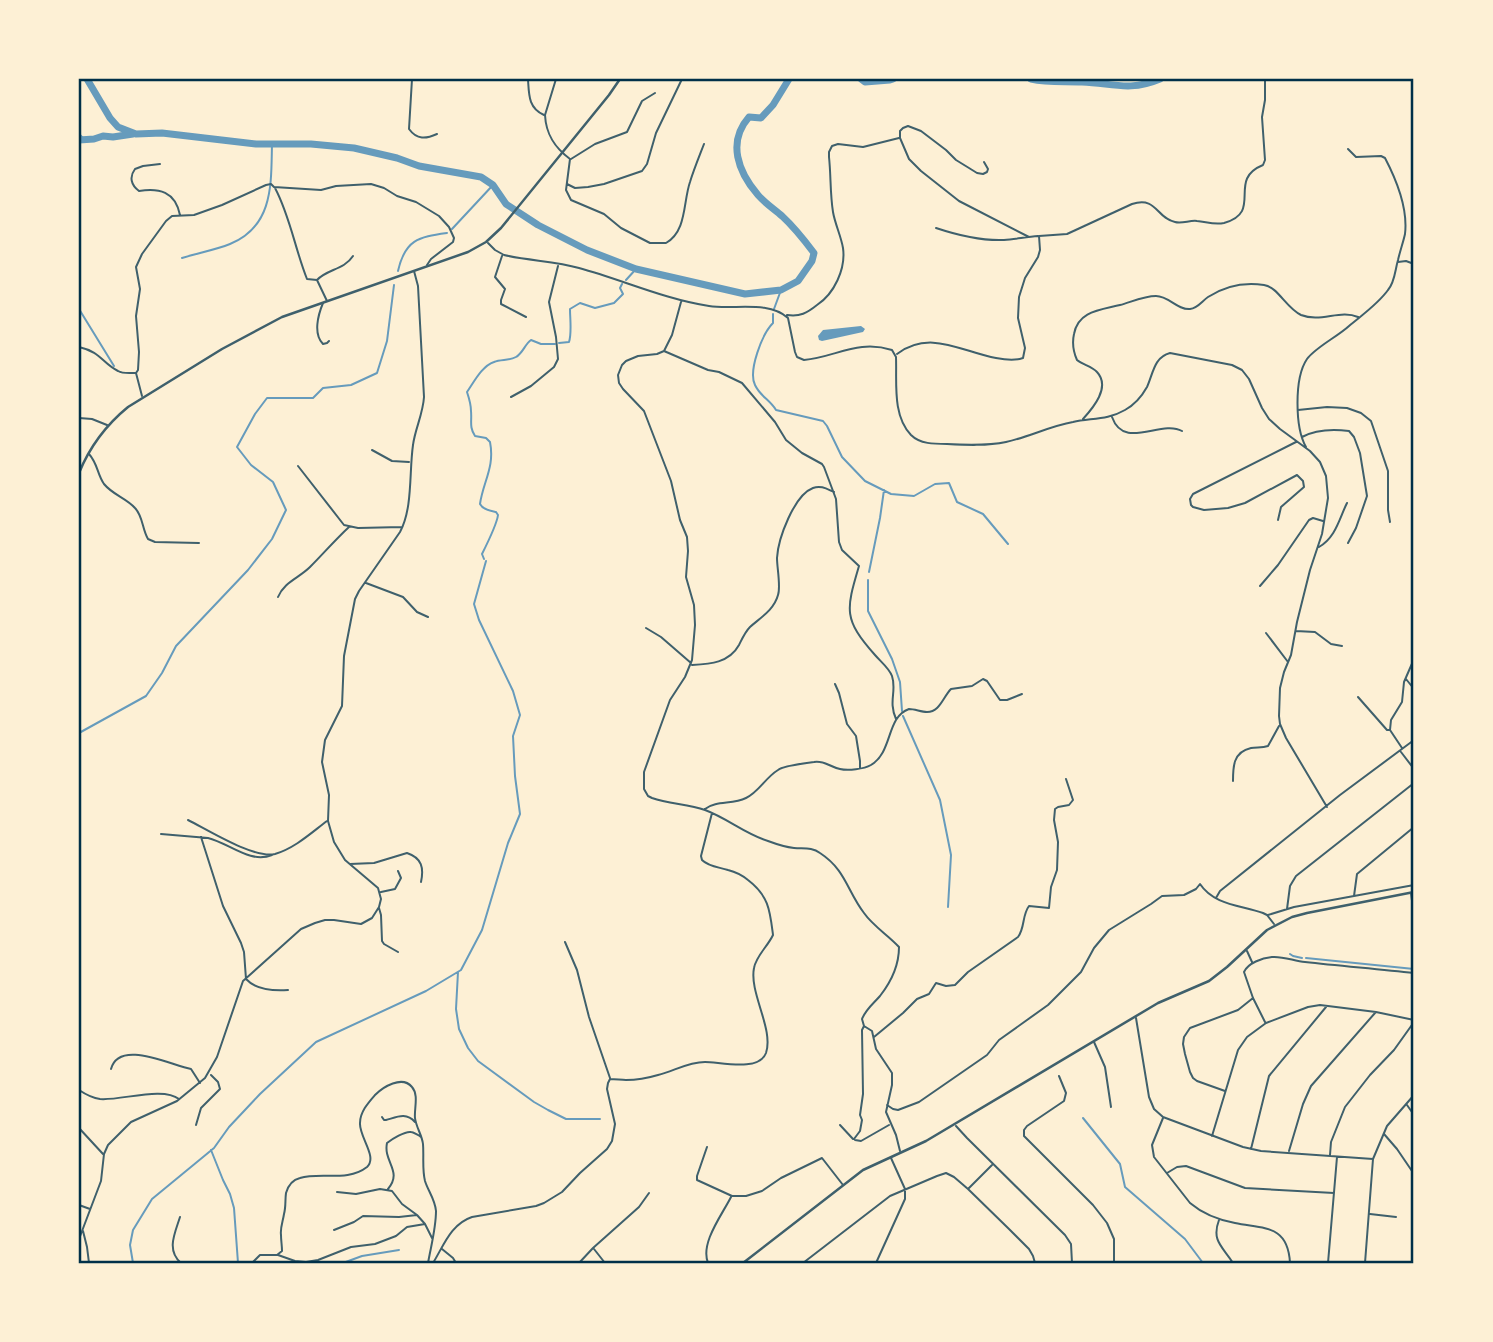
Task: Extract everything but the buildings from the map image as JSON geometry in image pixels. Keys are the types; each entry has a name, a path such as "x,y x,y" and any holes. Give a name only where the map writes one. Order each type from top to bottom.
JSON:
{"street":[{"path":"412,79 409,129 424,138 437,134"},
{"path":"528,79 533,107 545,116"},
{"path":"556,79 545,116 546,128 562,153 570,159"},
{"path":"79,473 88,453 116,417 143,397 256,330 325,301 468,252 487,241 508,220 620,79"},
{"path":"566,184 575,188 588,187 642,171 647,164 656,133 682,79"},
{"path":"936,228 950,233 1002,240 1067,234 1132,204 1143,202 1176,222 1220,223 1239,216 1244,208 1245,180 1252,170 1263,165 1265,160 1262,117 1265,79"},
{"path":"570,159 601,141 627,132 642,101 655,93"},
{"path":"984,162 987,172 977,173 914,128 903,128 900,131 900,138 911,162 959,201 1029,237"},
{"path":"784,315 801,315 820,303 832,290 841,266 843,248 833,211 829,157 832,146 842,144 863,148 900,138"},
{"path":"570,159 566,184 571,200 604,214 621,228 654,245 666,243 676,235 690,181 704,144"},
{"path":"1327,807 1280,724 1280,688 1325,522 1328,498 1328,482 1320,462 1301,438 1297,410 1300,378 1307,360 1389,290 1405,235 1399,190 1383,156 1356,157 1348,149"},
{"path":"160,164 135,169 131,177 132,183 139,191 156,189 168,195 175,201 180,216"},
{"path":"143,397 136,373 139,352 136,328 140,289 136,267 169,217 194,215 271,184 274,187 321,190 336,186 371,184 415,202 445,221 454,238 450,246 430,259 427,266"},
{"path":"274,187 286,211 307,279 317,280 347,264 353,256"},
{"path":"895,355 908,346 932,342 1002,359 1023,358 1025,348 1018,318 1018,297 1025,278 1038,257 1039,236"},
{"path":"487,241 502,255 579,268 682,301 711,307 771,309 788,318 795,352 800,359 808,360 858,347 892,350 895,355 900,415 906,428 920,441 996,444 1058,425 1112,416 1136,402 1146,389 1159,359 1164,354 1174,353 1232,365 1242,370 1269,419 1307,448"},
{"path":"502,255 495,274 505,289 501,304 526,317"},
{"path":"1397,262 1414,264"},
{"path":"511,397 531,386 554,367 558,359 549,302 558,264"},
{"path":"79,1239 102,1179 104,1154 111,1140 128,1125 179,1099 209,1074 240,988 246,979 301,929 334,919 361,924 372,918 379,907 380,892 375,884 349,864 334,842 328,821 329,795 322,762 323,746 342,706 344,656 355,599 403,527 407,511 414,440 424,397 418,286 414,270"},
{"path":"317,280 325,301 318,317 318,340 323,344 329,341"},
{"path":"1083,420 1100,396 1101,383 1095,370 1077,360 1073,348 1076,324 1086,314 1156,296 1192,309 1211,295 1241,284 1269,287 1292,310 1304,316 1347,314 1358,317"},
{"path":"682,301 664,351 631,358 622,365 618,375 623,389 644,411 671,481 687,537 686,577 694,605 694,655 668,705 644,772 643,784 646,793 652,798 712,813 766,841 819,852 833,863 845,878 866,916 899,947 892,976 862,1019 862,1120 860,1131 854,1139"},
{"path":"79,348 88,349 100,356 120,372 136,373"},
{"path":"664,351 742,383 775,422 786,440 822,464 834,492 839,542 845,555 859,566 849,613 858,634 892,677 892,703 896,719"},
{"path":"1297,410 1339,407 1356,410 1371,421 1388,471 1390,522"},
{"path":"1112,416 1116,427 1122,431 1136,433 1171,428 1182,431"},
{"path":"79,418 93,419 108,426"},
{"path":"1301,438 1311,432 1333,429 1349,431 1358,445 1367,496 1348,543"},
{"path":"1278,520 1281,507 1304,487 1303,481 1297,475 1253,499 1228,508 1198,509 1191,505 1189,499 1193,494 1297,442"},
{"path":"372,450 392,461 411,463"},
{"path":"88,453 95,461 104,484 139,512 148,539 155,542 199,543"},
{"path":"298,466 341,522 349,527 403,527"},
{"path":"646,628 661,637 691,664 717,662 733,654 747,630 774,604 779,590 778,550 792,512 801,498 814,488 834,492"},
{"path":"1318,548 1334,533 1348,503"},
{"path":"1261,586 1309,520 1312,518 1325,522"},
{"path":"278,597 285,584 309,568 349,527"},
{"path":"365,583 403,597 417,612 428,617"},
{"path":"1295,631 1314,632 1331,644 1342,646"},
{"path":"1266,633 1288,662"},
{"path":"1414,659 1406,678 1402,702 1391,720 1390,730 1414,769"},
{"path":"1406,678 1414,689"},
{"path":"704,810 715,804 745,799 782,767 817,761 841,769 871,765 882,753 896,719 902,712 909,709 933,711 940,706 951,689 972,686 981,679 986,681 1002,701 1022,694"},
{"path":"835,684 847,724 856,736 860,768"},
{"path":"1358,697 1387,730 1390,730"},
{"path":"1233,781 1236,757 1248,749 1268,746 1280,724"},
{"path":"1216,900 1220,891 1414,740"},
{"path":"874,1037 917,999 929,994 934,985 955,985 968,972 1018,937 1029,906 1049,908 1050,889 1057,870 1058,842 1054,813 1058,807 1069,805 1073,800 1066,779"},
{"path":"1287,909 1290,886 1296,876 1414,783"},
{"path":"610,1079 647,1077 698,1062 753,1064 766,1053 764,1025 753,975 755,964 773,935 769,910 764,895 744,877 708,865 702,860 712,813"},
{"path":"188,820 244,849 273,855"},
{"path":"162,834 216,840 236,851 267,857 298,843 328,821"},
{"path":"1353,896 1357,874 1414,827"},
{"path":"201,837 223,906 244,952 246,979 253,986 288,990"},
{"path":"349,864 374,863 407,853 422,863 421,882"},
{"path":"380,892 394,889 401,878 398,871"},
{"path":"887,1105 898,1110 924,1099 987,1055 999,1040 1048,1005 1076,978 1094,948 1109,930 1161,896 1184,895 1200,884 1207,894 1216,900 1267,915 1414,885"},
{"path":"746,1262 863,1170 926,1141 1167,998 1209,981 1275,925 1307,913 1413,892 1414,917"},
{"path":"379,907 382,941 398,952"},
{"path":"1267,915 1275,925"},
{"path":"433,1263 455,1227 467,1219 536,1206 555,1198 607,1149 612,1141 615,1128 607,1088 610,1079 589,1017 577,970 565,942"},
{"path":"1246,949 1252,963"},
{"path":"1266,1023 1245,976 1245,968 1252,963 1277,957 1414,973"},
{"path":"1225,1091 1193,1078 1185,1054 1184,1037 1190,1028 1238,1010 1253,998"},
{"path":"1212,1136 1235,1057 1241,1045 1266,1023 1315,1005 1414,1021 1394,1050 1345,1107 1331,1142 1329,1156"},
{"path":"1251,1149 1271,1072 1327,1006"},
{"path":"1288,1153 1311,1086 1376,1013"},
{"path":"1135,1016 1149,1097 1154,1109 1163,1117 1251,1149 1373,1159"},
{"path":"864,1026 872,1031 876,1049 892,1073 886,1112 901,1153"},
{"path":"1093,1041 1105,1067 1111,1107"},
{"path":"111,1069 114,1061 123,1055 145,1056 191,1069 200,1083"},
{"path":"196,1125 201,1108 220,1088 218,1082 209,1074"},
{"path":"1059,1076 1066,1093 1064,1101 1027,1126 1024,1136 1093,1205 1107,1223 1114,1239 1114,1263 1109,1263"},
{"path":"277,1255 282,1249 281,1231 286,1196 293,1181 349,1174 362,1170 370,1163 370,1152 362,1137 362,1112 376,1093 399,1082 413,1087 424,1179 435,1203 436,1216 428,1263"},
{"path":"79,1090 102,1099 171,1094 179,1099"},
{"path":"1365,1263 1373,1159 1383,1133 1414,1096"},
{"path":"1406,1104 1414,1115"},
{"path":"382,1117 386,1120 406,1116 416,1122"},
{"path":"1163,1117 1152,1151 1157,1162 1190,1203 1197,1209 1235,1224 1272,1230 1287,1246 1290,1263"},
{"path":"840,1125 858,1142 890,1124"},
{"path":"955,1124 1065,1235 1071,1244 1072,1263"},
{"path":"79,1128 104,1154"},
{"path":"387,1189 393,1183 394,1175 387,1155 387,1143 408,1132 421,1137"},
{"path":"1383,1133 1414,1174"},
{"path":"707,1147 696,1176 698,1181 732,1196 746,1196 762,1191 822,1157 843,1186"},
{"path":"1328,1263 1337,1156"},
{"path":"876,1263 905,1199 905,1189 890,1157"},
{"path":"968,1189 993,1164"},
{"path":"1166,1174 1177,1167 1186,1167 1245,1188 1334,1193"},
{"path":"803,1263 881,1202 946,1173 968,1189 1029,1249 1035,1263"},
{"path":"337,1192 356,1194 387,1189 425,1224 432,1239"},
{"path":"579,1263 634,1213 649,1193"},
{"path":"708,1263 705,1255 708,1243 732,1196"},
{"path":"79,1205 90,1209"},
{"path":"1368,1214 1396,1217"},
{"path":"334,1230 363,1216 416,1215"},
{"path":"180,1217 173,1234 172,1250 181,1263"},
{"path":"1220,1219 1216,1230 1217,1239 1233,1263"},
{"path":"252,1263 260,1255 277,1255 306,1262 318,1260 351,1247 375,1244 396,1236 408,1227 425,1224"},
{"path":"79,1226 83,1229 89,1263"},
{"path":"593,1248 606,1263"},
{"path":"442,1249 456,1263"}],"water":[{"path":"861,326 865,329 863,332 819,340 818,336 823,330"}],"waterway":[{"path":"87,79 118,127 136,134 162,133 256,144 311,144 354,148 419,166 481,177 493,185 506,204 538,225 587,250 636,269 745,294 781,290 798,281 812,261 814,253 791,225 758,195 745,177 738,157 738,136 742,127 749,117 761,118 773,105 789,79"},
{"path":"861,79 865,82 893,79"},
{"path":"1031,79 1121,86 1139,85 1160,79"},
{"path":"79,134 85,140"},
{"path":"79,140 133,134"},
{"path":"182,258 230,244 255,226 262,215 270,188 272,144"},
{"path":"452,229 493,185"},
{"path":"398,271 405,253 414,242 428,236 447,233"},
{"path":"626,280 636,269"},
{"path":"559,343 569,342 570,309 580,303 595,308 614,303 623,294 620,288 622,284"},
{"path":"79,733 146,696 176,646 248,570 272,539 286,510 273,482 251,465 237,447 267,398 313,398 323,388 351,385 377,373 387,341 394,285"},
{"path":"774,309 781,290"},
{"path":"79,309 114,366"},
{"path":"773,314 773,323 757,353 753,379 757,389 776,410 823,421 842,457 865,481 891,494 914,496 935,484 949,483 957,502 983,514 1008,544"},
{"path":"484,559 482,554 498,515 480,504 490,467 490,442 473,433 467,392 486,367 497,361 516,357 531,340 541,344 555,344"},
{"path":"869,572 884,490"},
{"path":"133,1263 130,1245 133,1230 152,1199 214,1148 229,1127 260,1094 316,1042 426,991 461,970 482,930 508,843 520,814 513,736 520,715 513,691 474,604 486,561"},
{"path":"868,580 868,611 892,659 900,682 902,711"},
{"path":"903,716 940,800 951,855 948,907"},
{"path":"1290,954 1302,958"},
{"path":"1306,958 1414,969"},
{"path":"458,972 456,1009 459,1029 478,1061 534,1102 566,1119 600,1119"},
{"path":"1083,1118 1120,1164 1125,1187 1185,1239 1203,1263"},
{"path":"211,1150 234,1208 238,1263"},
{"path":"343,1263 362,1256 399,1250"}]}
